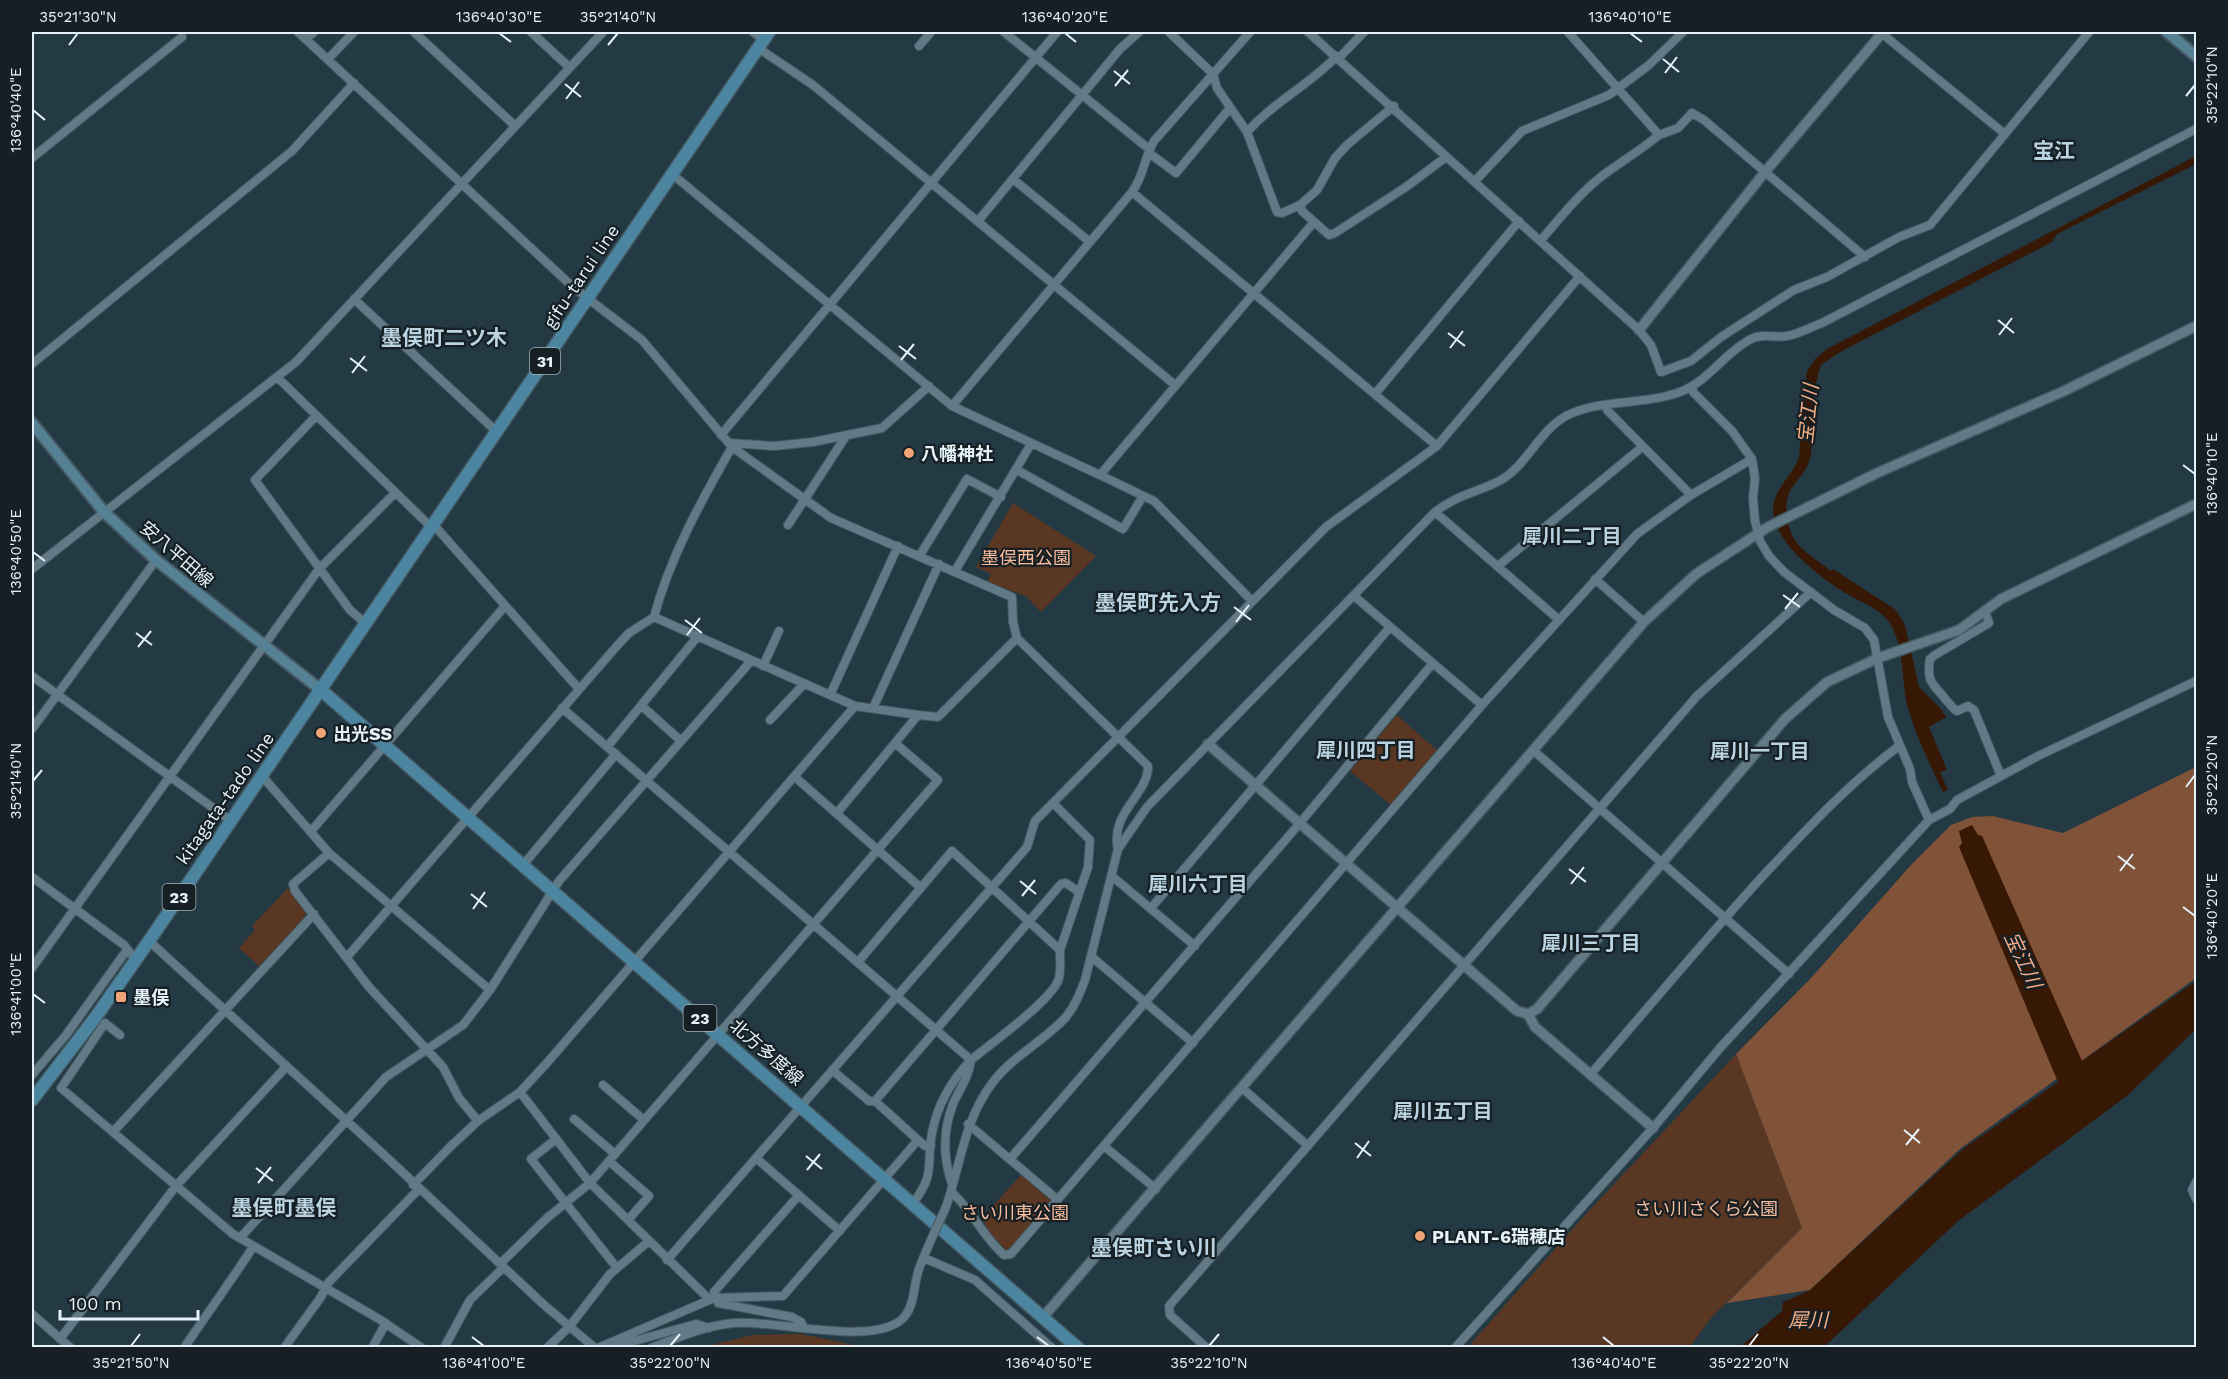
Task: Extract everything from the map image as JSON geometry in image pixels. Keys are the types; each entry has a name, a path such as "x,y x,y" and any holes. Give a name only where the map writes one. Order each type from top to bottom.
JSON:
{"main road":[{"path":"2167,32 2196,56"},
{"name":"gifu-tarui line","path":"321,690 764,40"},
{"name":"安八平田線","path":"32,423 105,512 156,560 321,690"},
{"name":"北方多度線","path":"321,690 1078,1347"},
{"name":"kitagata-tado line","path":"32,1100 95,1018 133,955 148,941 321,690"}],"street":[{"path":"298,32 588,299 642,340 731,445 831,518 1012,597 1013,622 1017,638 1148,766 1148,771 1118,827 1118,849 1113,877 1092,957 1077,1000 1066,1017 995,1080 979,1102 969,1124 946,1207 924,1258 908,1312 899,1323 858,1332 742,1322 709,1328 651,1347"},
{"path":"306,39 314,32"},
{"path":"328,59 354,32"},
{"path":"414,32 514,125"},
{"path":"531,32 569,67"},
{"path":"32,569 296,362 514,125 603,32"},
{"path":"753,32 813,85 1175,385"},
{"path":"919,46 931,32"},
{"path":"1004,32 1176,173 1230,108"},
{"path":"721,435 1058,32"},
{"path":"978,221 1120,49 1139,32"},
{"path":"1169,32 1213,75 1217,88 1247,132 1277,212 1282,213 1300,205 1317,190 1335,158 1348,144 1394,106"},
{"path":"952,406 1132,192 1142,178 1149,151 1250,32"},
{"path":"1308,32 1394,106 1446,157 1639,330 1651,345 1661,372 1677,368 1794,290 1865,257 1899,237 1930,225 2089,32"},
{"path":"1247,132 1268,109 1319,74 1364,32"},
{"path":"1568,32 1659,135"},
{"path":"1475,181 1522,131 1609,95 1649,65 1683,32"},
{"path":"1639,330 1881,32 2005,134"},
{"path":"32,158 182,37"},
{"path":"32,364 292,151 354,83"},
{"path":"1541,240 1606,173 1631,158 1659,135 1677,128 1692,113 1865,257"},
{"path":"1118,849 1147,807 1436,512 1453,498 1502,479 1550,428 1567,416 1607,405 1674,395 1708,377 1739,345 1755,337 1787,336 1822,323 2196,129"},
{"path":"1300,205 1329,235 1406,187 1446,157"},
{"path":"672,174 952,406 1154,501 1252,601"},
{"path":"1013,179 1090,242"},
{"path":"1132,192 1437,446"},
{"path":"1375,394 1519,221"},
{"path":"1100,475 1314,222"},
{"path":"668,1260 1027,847 1035,821 1326,527 1437,446 1580,276"},
{"path":"354,300 497,432"},
{"path":"1044,1316 1644,622 1696,574 1768,527 1877,473 2064,391 2196,327"},
{"path":"277,377 394,494 432,526 579,688"},
{"path":"731,445 774,446 846,436 882,428 929,386"},
{"path":"1693,386 1693,392 1732,431 1752,459 1755,478 1753,498 1758,533 1769,556 1784,572 1834,610 1865,628 1874,640 1881,657 1888,717 1929,820"},
{"path":"1607,405 1607,410 1691,495"},
{"path":"316,416 255,480 350,610 365,623"},
{"path":"788,525 846,436"},
{"path":"955,571 1031,444"},
{"path":"347,957 628,633 654,617 662,587 702,500 731,445"},
{"path":"1498,566 1642,447"},
{"path":"971,1060 969,1074 953,1104 947,1127 947,1170 952,1188 987,1241 1004,1255 1011,1254 1348,865 1482,705 1595,579 1637,534 1691,495 1752,459"},
{"path":"1017,470 1123,529 1143,496"},
{"path":"920,555 967,479 1001,497"},
{"path":"32,968 320,569 394,494"},
{"path":"1208,744 1517,1011 1528,1014 1537,1009 1785,719 1810,694 1827,682 1881,657 1916,647 1959,630 2001,599 2196,504"},
{"path":"1436,512 1558,620"},
{"path":"830,695 898,546"},
{"path":"32,729 156,560"},
{"path":"873,708 939,564"},
{"path":"1595,579 1644,622"},
{"path":"1207,1347 1170,1315 1169,1306 1697,696 1811,592"},
{"path":"1354,596 1482,705"},
{"path":"312,830 506,606"},
{"path":"1985,611 1989,623 1935,654 1930,659 1928,670 1933,687 1953,709 1957,711 1972,706 2001,776"},
{"path":"654,617 855,706 938,717 1017,638"},
{"path":"1151,908 1390,627"},
{"path":"763,666 778,631"},
{"path":"607,747 698,636"},
{"path":"240,1238 386,1077 424,1049 459,1029 490,990 552,890 751,661"},
{"path":"1010,1159 1300,823 1433,663"},
{"path":"32,676 231,821"},
{"path":"1455,1347 1653,1128 1720,1048 1929,820 1950,809 1957,800 2001,776 2196,681"},
{"path":"770,720 804,684"},
{"path":"642,706 681,741"},
{"path":"284,1347 347,1261 478,1121 520,1092 855,706"},
{"path":"562,708 971,1060"},
{"path":"837,813 918,715"},
{"path":"444,1347 470,1300 547,1218 590,1183 938,780 896,743"},
{"path":"1590,1076 1726,917 1838,795 1899,746"},
{"path":"1534,751 1664,862 1789,974"},
{"path":"523,865 616,754"},
{"path":"262,776 297,817 312,830 329,853 490,990"},
{"path":"795,777 921,888"},
{"path":"913,1203 922,1191 931,1170 932,1134 943,1100 958,1073 1048,995 1059,979 1060,950 1088,867 1090,840 1053,803"},
{"path":"858,962 952,851 1060,950"},
{"path":"329,853 293,884 295,891 369,987 442,1067 459,1098 478,1121"},
{"path":"32,877 124,945 133,955"},
{"path":"1113,877 1195,945"},
{"path":"874,1101 1061,884 1066,883 1079,892"},
{"path":"113,1132 314,914"},
{"path":"148,941 346,1120 501,1266 569,1327 596,1347 712,1298 783,1296 918,1140"},
{"path":"33,1070 66,1035 124,954 133,955"},
{"path":"1092,957 1193,1043"},
{"path":"1528,1014 1535,1027 1653,1128"},
{"path":"120,1035 105,1023 61,1088 240,1238 423,1347"},
{"path":"60,1339 176,1186 286,1066"},
{"path":"832,1070 869,1101 874,1101 918,1140 926,1146 931,1145"},
{"path":"603,1086 644,1120"},
{"path":"1242,1088 1308,1146"},
{"path":"520,1092 590,1183 668,1260 718,1303 792,1317 804,1328"},
{"path":"574,1119 615,1154"},
{"path":"969,1124 1058,1200"},
{"path":"556,1139 531,1159 617,1268"},
{"path":"1104,1146 1156,1188"},
{"path":"756,1158 840,1231"},
{"path":"609,1161 649,1196 628,1220"},
{"path":"2196,1182 2192,1190 2196,1199"},
{"path":"712,1298 725,1277 799,1194"},
{"path":"547,1347 569,1327 617,1268 649,1241"},
{"path":"184,1347 219,1301 228,1282 253,1247"},
{"path":"924,1258 975,1280 1052,1347"},
{"path":"32,1314 71,1347"},
{"path":"372,1347 386,1323"},
{"path":"609,1347 696,1324 709,1328"}],"green space":[{"name":"墨俣西公園","path":"1013,503 1096,556 1041,612 1026,596 987,582 991,574 976,567"},
{"path":"1397,715 1439,752 1392,806 1350,771"},
{"path":"288,888 305,910 305,917 259,966 239,948 255,930 252,926"},
{"name":"さい川さくら公園","path":"1736,1054 1802,1228 1711,1318 1690,1347 1467,1348 1586,1214"},
{"name":"さい川東公園","path":"1022,1174 1053,1200 1008,1251 992,1238 982,1218"},
{"path":"801,1334 865,1347 702,1347 753,1335"}],"shaded area":[{"path":"2196,767 2196,978 1961,1148 1810,1290 1727,1303 1802,1228 1736,1054 1811,978 1911,865 1951,825 1972,817 1993,816 2063,833"}],"water":[{"name":"宝江川","path":"2196,156 2196,164 2057,234 2052,242 1840,352 1821,365 1814,398 1810,459 1788,496 1786,510 1789,526 1796,542 1808,554 1831,571 1833,569 1896,610 1905,625 1919,687 1946,717 1929,727 1947,770 1940,772 1948,790 1943,792 1919,740 1908,708 1901,656 1892,627 1879,612 1813,570 1790,547 1775,522 1774,502 1799,457 1807,371 1815,359 1827,349"},
{"name":"犀川","path":"1972,825 1978,835 1982,836 2082,1061 2196,981 2196,1029 2128,1095 1958,1221 1824,1347 1740,1347 1782,1311 1783,1302 1809,1291 1963,1149 2058,1082 1959,847 1962,843 1959,831"}],"place":[{"name":"八幡神社","path":"909,453"},
{"name":"出光SS","path":"321,733"},
{"name":"墨俣","path":"121,997"},
{"name":"PLANT-6瑞穂店","path":"1420,1236"}],"district":[{"name":"宝江","path":"2054,150"},
{"name":"墨俣町二ツ木","path":"444,337"},
{"name":"犀川二丁目","path":"1572,536"},
{"name":"墨俣町先入方","path":"1158,602"},
{"name":"犀川四丁目","path":"1366,750"},
{"name":"犀川一丁目","path":"1760,751"},
{"name":"犀川六丁目","path":"1198,884"},
{"name":"犀川三丁目","path":"1591,943"},
{"name":"犀川五丁目","path":"1443,1111"},
{"name":"墨俣町墨俣","path":"284,1207"},
{"name":"墨俣町さい川","path":"1154,1247"}]}
